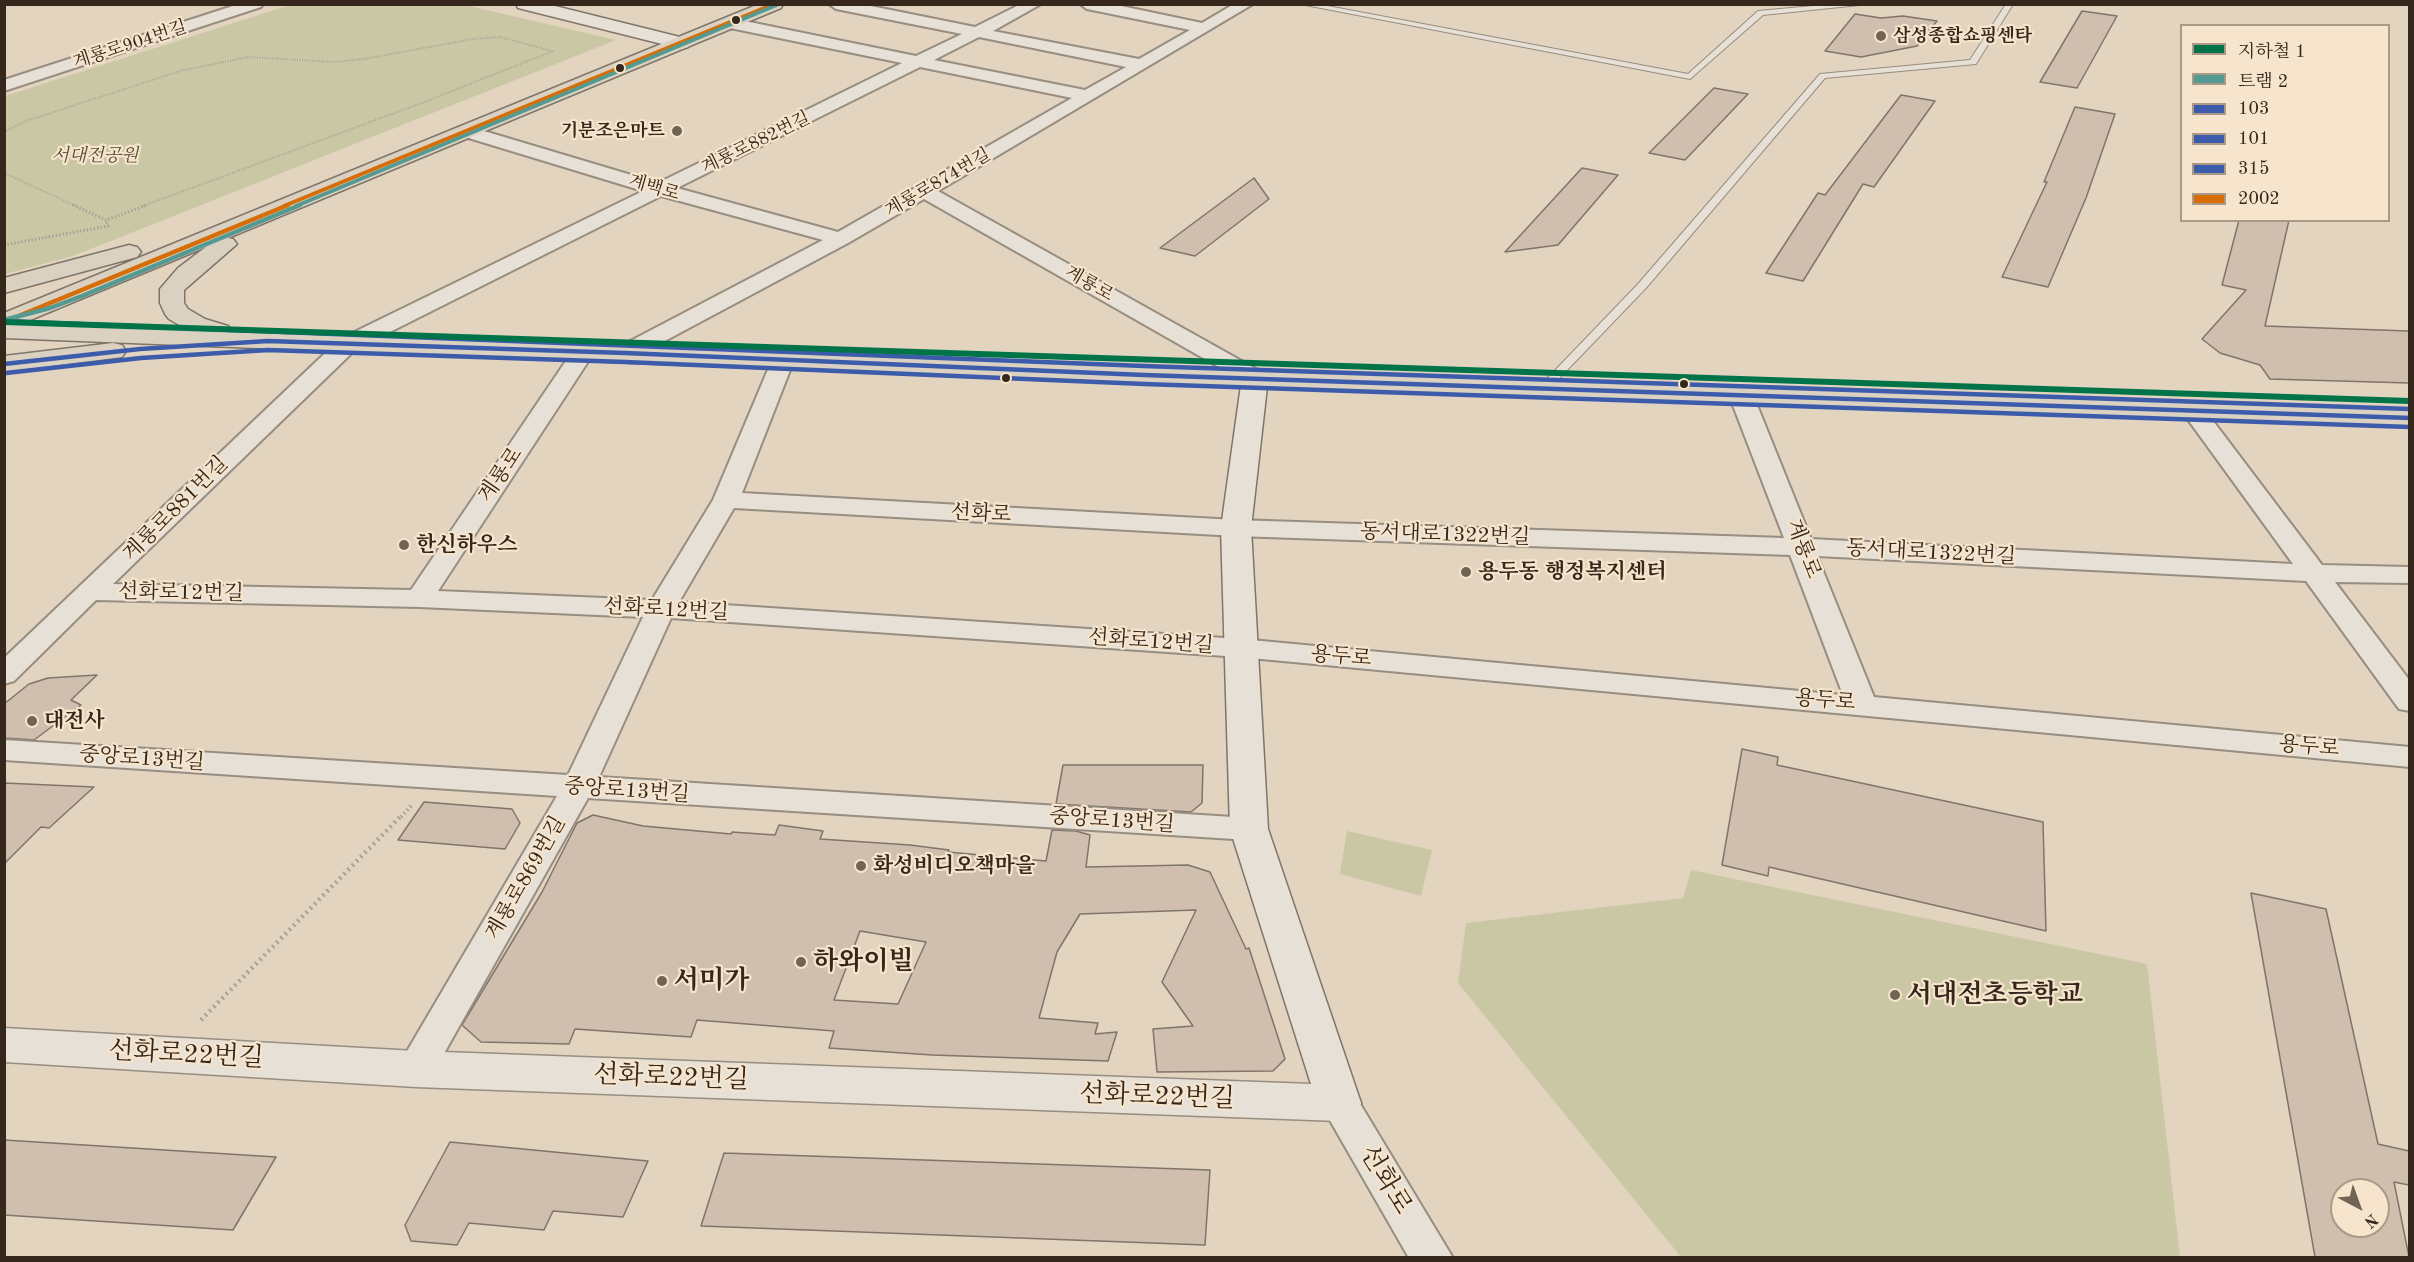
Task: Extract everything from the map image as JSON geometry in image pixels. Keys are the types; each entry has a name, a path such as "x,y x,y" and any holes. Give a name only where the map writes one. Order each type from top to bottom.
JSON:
{"main road":[{"path":"524,4 682,43"},
{"path":"4,322 267,216 775,4"},
{"path":"4,286 267,216"},
{"path":"267,216 187,273 172,289 172,303 178,314 196,324 268,341"},
{"name":"계룡로","path":"4,330 1255,378 2409,418"},
{"path":"4,364 130,350 268,341"},
{"path":"1255,378 1236,528 1249,829 1339,1103"},
{"name":"선화로22번길","path":"4,1045 416,1069 1339,1103"}],"street":[{"name":"계룡로904번길","path":"5,86 256,4"},
{"path":"836,4 1142,65"},
{"name":"계룡로882번길","path":"348,344 1034,4"},
{"path":"1088,4 1205,28"},
{"name":"계룡로874번길","path":"625,353 841,239 1246,4"},
{"path":"730,23 1087,96"},
{"name":"계백로","path":"468,132 661,190 841,239"},
{"name":"계룡로","path":"924,191 1255,378"},
{"name":"계룡로881번길","path":"4,675 204,480 348,344"},
{"name":"계룡로","path":"419,599 584,351"},
{"name":"계룡로869번길","path":"416,1069 578,788 661,609 726,500 783,360"},
{"name":"계룡로","path":"1741,395 1803,547 1862,705"},
{"path":"2193,410 2409,702"},
{"name":"선화로","path":"726,500 1236,528"},
{"name":"동서대로1322번길","path":"1236,528 1803,547 2315,573 2409,575"},
{"name":"선화로12번길","path":"92,591 419,599 661,609 1240,648"},
{"name":"용두로","path":"1240,648 2409,757"},
{"name":"중앙로13번길","path":"10,757 438,779 1249,829"},
{"name":"선화로","path":"1339,1103 1432,1257"}],"lane":[{"path":"1303,4 1690,77 1761,13 1866,4"},
{"path":"1544,388 1642,286 1823,76 1973,62 2010,4"}],"path":[{"path":"4,132 26,121 180,71 248,57 333,62 364,59 473,39 500,37 553,51 411,107 106,220 4,173"},
{"path":"4,245 108,226 106,220"},
{"path":"167,1054 438,779"}],"green space":[{"name":"서대전공원","path":"290,5 465,5 616,40 73,256 5,274 5,96"},
{"path":"1347,831 1432,850 1421,896 1340,874"},
{"path":"1691,870 2147,964 2180,1257 1681,1257 1458,983 1466,923 1683,898"}],"building":[{"path":"2082,11 2117,16 2077,88 2040,82"},
{"name":"삼성종합쇼핑센타","path":"1855,14 1881,18 1903,16 1937,21 1917,46 1861,57 1825,51"},
{"path":"1714,88 1748,94 1685,160 1649,153"},
{"path":"1901,95 1935,101 1874,187 1863,184 1803,281 1766,273 1818,193 1825,195"},
{"path":"2075,107 2115,114 2086,198 2048,287 2002,277 2047,182 2044,182"},
{"path":"1582,168 1618,175 1558,245 1505,252"},
{"path":"1254,178 1269,199 1195,256 1160,248"},
{"path":"2238,222 2289,222 2265,326 2409,331 2409,383 2270,379 2260,365 2220,353 2202,339 2246,290 2222,285"},
{"name":"대전사","path":"97,675 71,700 81,705 34,740 4,738 4,704 29,684 48,678"},
{"path":"1742,749 1778,757 1777,765 2043,822 2046,931 1769,867 1768,876 1722,865"},
{"path":"1063,765 1203,765 1202,803 1191,812 1056,804"},
{"path":"4,783 94,787 49,828 41,827 4,864"},
{"path":"424,802 512,809 520,823 505,849 398,840"},
{"path":"593,815 643,826 731,834 732,832 775,835 779,825 823,831 820,839 910,845 949,850 948,852 1046,861 1052,830 1076,831 1090,835 1086,867 1188,865 1210,872 1246,949 1249,948 1285,1059 1273,1071 1157,1072 1153,1029 1193,1026 1162,982 1196,910 1080,914 1057,952 1039,1018 1098,1023 1095,1034 1117,1032 1108,1061 932,1055 829,1048 834,1031 697,1020 691,1037 575,1029 569,1044 481,1042 462,1025 542,892 577,823","holes":["860,931 926,942 898,1004 834,1000"]},
{"path":"2251,893 2326,909 2378,1144 2409,1151 2409,1185 2394,1182 2409,1257 2315,1257"},
{"path":"4,1140 276,1157 233,1230 4,1215"},
{"path":"450,1142 648,1161 623,1217 553,1211 544,1230 469,1223 457,1245 411,1241 405,1225"},
{"path":"724,1153 1210,1170 1205,1245 701,1226"}],"metro line":[{"name":"1","path":"4,322 2410,401"}],"tram line":[{"name":"2","path":"4,320 50,308 82,296 779,4"}],"transit line":[{"name":"2002","path":"4,322 774,4"},
{"name":"315","path":"4,321 1144,366 2410,409"},
{"name":"103","path":"4,364 140,349 268,341 625,353 1144,375 2410,418"},
{"name":"101","path":"6,373 141,358 268,350 625,362 1144,384 2410,427"}],"place":[{"name":"삼성종합쇼핑센타","path":"1881,36"},
{"name":"기분조은마트","path":"677,131"},
{"name":"한신하우스","path":"404,545"},
{"name":"용두동 행정복지센터","path":"1466,572"},
{"name":"대전사","path":"32,721"},
{"name":"화성비디오책마을","path":"861,866"},
{"name":"하와이빌","path":"801,962"},
{"name":"서미가","path":"662,981"},
{"name":"서대전초등학교","path":"1895,995"}]}
